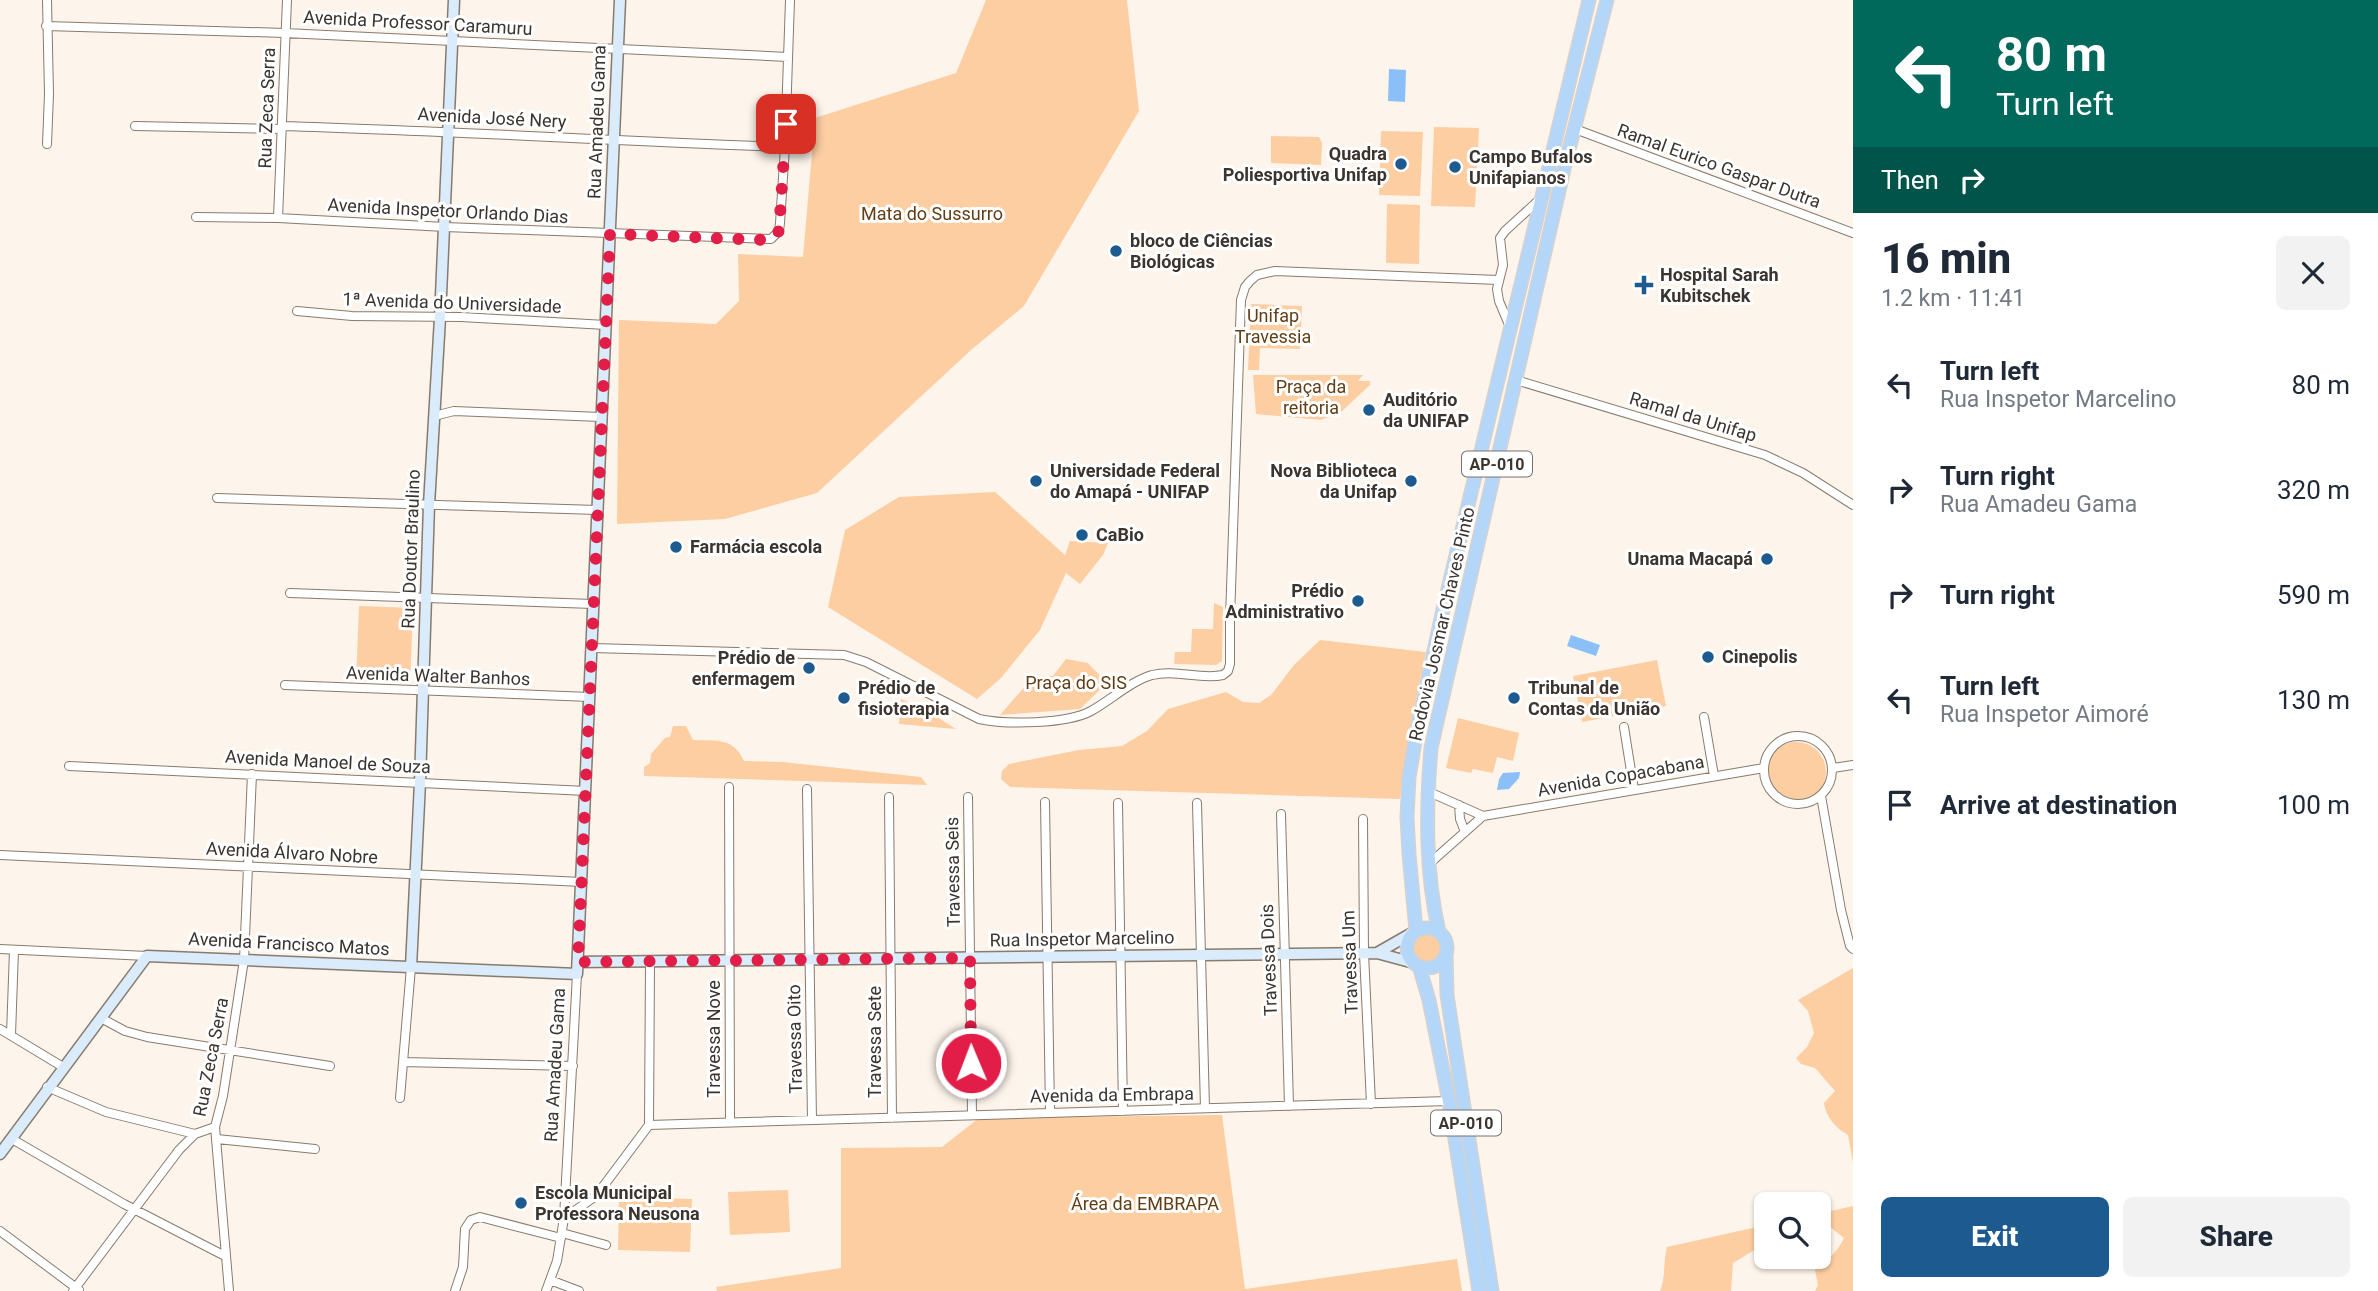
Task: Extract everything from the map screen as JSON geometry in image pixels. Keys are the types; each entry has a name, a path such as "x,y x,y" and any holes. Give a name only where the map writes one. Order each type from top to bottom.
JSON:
{"main road":[{"name":"Rodovia Josmar Chaves Pinto","path":"1479,1291 1449,1101 1429,1000 1417,965 1406,949 1414,932 1409,854 1409,777 1443,614 1589,0"},
{"name":"Rodovia Josmar Chaves Pinto","path":"1492,1291 1447,995 1446,942 1439,932 1432,903 1426,828 1427,791 1432,748 1606,0"},
{"path":"1414,932 1428,928 1439,932"},
{"path":"1417,965 1429,968 1437,965 1446,954"}],"street":[{"path":"47,0 47,144"},
{"name":"Rua Zeca Serra","path":"278,218 287,0"},
{"name":"Rua Doutor Braulino","path":"400,1098 411,967 429,505 445,227 454,0"},
{"name":"Rua Amadeu Gama","path":"546,1291 562,1236 573,1066 620,0"},
{"path":"785,147 790,0"},
{"name":"Avenida Professor Caramuru","path":"46,26 285,33 788,57"},
{"name":"Avenida José Nery","path":"135,126 448,131 614,141 785,147"},
{"name":"Ramal Eurico Gaspar Dutra","path":"1575,129 1853,233"},
{"name":"Avenida Inspetor Orlando Dias","path":"196,217 278,218 765,240 771,239 779,231 785,147"},
{"path":"1511,329 1499,300 1498,280 1503,265 1500,238 1543,195"},
{"path":"592,648 844,656 866,662 979,719 998,722 1024,722 1081,715 1152,675 1223,675 1230,664 1237,388 1241,300 1245,287 1258,275 1275,271 1498,280"},
{"name":"1ª Avenida do Universidade","path":"297,311 352,316 461,317 606,325"},
{"name":"Ramal da Unifap","path":"1516,380 1766,455 1803,473 1853,505"},
{"path":"434,416 454,411 601,417"},
{"path":"217,498 598,510"},
{"path":"290,593 593,604"},
{"name":"Avenida Walter Banhos","path":"285,685 590,697"},
{"path":"1704,717 1714,776"},
{"path":"1624,727 1634,790"},
{"path":"1799,736 1812,739 1830,756 1833,768 1831,781 1821,796 1804,804 1785,802 1771,791 1765,780 1767,755 1775,745 1786,738 1799,736"},
{"path":"1833,768 1853,765"},
{"name":"Avenida Manoel de Souza","path":"69,766 586,791"},
{"name":"Avenida Copacabana","path":"1483,816 1764,768"},
{"name":"Rua Zeca Serra","path":"76,1290 179,1150 195,1134 215,1127 231,1049 244,960 252,774"},
{"name":"Travessa Nove","path":"729,787 730,1122"},
{"name":"Travessa Oito","path":"807,789 813,1120"},
{"path":"1427,791 1483,816 1430,863"},
{"path":"1821,796 1841,910 1851,948"},
{"name":"Travessa Sete","path":"889,797 892,1118"},
{"name":"Travessa Seis","path":"968,797 972,1115"},
{"path":"1045,802 1050,1112"},
{"path":"1118,803 1123,1111"},
{"path":"1197,803 1205,1108"},
{"path":"1459,806 1465,832"},
{"name":"Travessa Dois","path":"1281,814 1289,1106"},
{"name":"Travessa Um","path":"1363,818 1364,953 1371,1104"},
{"name":"Avenida Álvaro Nobre","path":"0,855 582,882"},
{"name":"Rua Inspetor Marcelino","path":"1377,953 1414,932"},
{"name":"Avenida Francisco Matos","path":"0,949 577,974"},
{"path":"11,1035 15,950"},
{"name":"Rua Inspetor Marcelino","path":"578,962 1377,953 1417,965"},
{"path":"0,1154 47,1087 147,956"},
{"path":"564,1218 596,1196 649,1125 650,962"},
{"path":"101,1018 131,1033 330,1066"},
{"path":"0,1029 63,1067"},
{"path":"403,1062 573,1066"},
{"path":"47,1087 106,1112 195,1134"},
{"name":"Avenida da Embrapa","path":"649,1125 1449,1101"},
{"path":"215,1127 229,1291"},
{"path":"12,1139 134,1209 225,1256"},
{"path":"217,1139 316,1149"},
{"path":"455,1291 463,1266 464,1229 476,1218 606,1245"},
{"path":"0,1231 76,1290"},
{"path":"550,1280 579,1291"}],"green space":[{"name":"Mata do Sussurro","path":"986,0 1127,0 1139,111 1024,306 971,350 817,493 725,519 617,524 619,320 716,324 739,301 738,254 803,257 815,118 956,73"},
{"name":"Campo Bufalos Unifapianos","path":"1434,127 1479,128 1475,207 1431,206"},
{"name":"Quadra Poliesportiva Unifap","path":"1381,131 1423,132 1420,196 1379,195"},
{"path":"1271,136 1319,137 1322,143 1321,165 1271,163"},
{"path":"1387,204 1420,205 1419,264 1386,263"},
{"name":"Unifap Travessia","path":"1251,304 1302,306 1300,349 1260,348 1259,370 1248,370"},
{"name":"Praça da reitoria","path":"1253,375 1363,375 1358,381 1370,381 1370,385 1341,412 1321,420 1256,414"},
{"path":"995,492 1065,555 1070,541 1108,543 1103,555 1080,584 1066,573 1040,630 1001,678 977,699 828,607 845,530 899,497"},
{"path":"1214,603 1223,607 1222,661 1216,665 1174,664 1175,652 1191,652 1192,629 1213,629"},
{"path":"359,606 413,608 410,683 356,681"},
{"path":"1320,640 1426,652 1410,728 1400,799 1010,787 1001,779 1002,771 1009,764 1079,750 1122,746 1147,731 1168,709 1226,692 1243,702 1259,703 1271,695 1294,665"},
{"name":"Praça do SIS","path":"1066,659 1088,663 1107,683 1080,709 1000,715 1034,676 1053,676"},
{"path":"1657,660 1666,706 1582,722 1573,676"},
{"path":"901,699 921,707 956,729 899,724"},
{"path":"1458,718 1519,733 1513,761 1497,757 1493,773 1473,769 1471,773 1446,768"},
{"path":"673,726 686,726 693,740 729,744 740,753 744,761 783,762 921,777 927,785 644,776 644,767 650,763 651,754 665,738 670,737"},
{"path":"1790,742 1802,742 1821,755 1826,772 1824,784 1813,797 1802,802 1790,802 1771,789 1766,778 1766,766 1779,747"},
{"path":"1427,932 1438,937 1443,948 1438,959 1427,964 1416,959 1411,948 1416,937"},
{"path":"1853,968 1853,1163 1848,1135 1832,1122 1825,1108 1824,1103 1835,1091 1815,1068 1801,1064 1796,1058 1807,1047 1814,1033 1808,1011 1798,1000"},
{"name":"Área da EMBRAPA","path":"1222,1115 1245,1289 1457,1259 1462,1291 717,1291 716,1287 841,1268 841,1148 942,1147 979,1118"},
{"path":"788,1190 790,1232 730,1235 728,1192"},
{"path":"619,1197 692,1199 690,1252 618,1250"},
{"path":"1853,1206 1853,1291 1815,1291 1818,1285 1815,1270 1831,1269 1831,1257 1844,1238 1831,1228 1831,1211"},
{"path":"1754,1228 1754,1250 1733,1263 1731,1291 1660,1291 1667,1247"}],"water":[{"path":"1389,69 1406,70 1405,102 1388,101"},
{"path":"1571,635 1600,645 1596,656 1567,646"},
{"path":"1520,772 1519,778 1509,789 1497,790 1503,773"}],"place":[{"name":"Quadra Poliesportiva Unifap","path":"1401,164"},
{"name":"Campo Bufalos Unifapianos","path":"1455,167"},
{"name":"bloco de Ciências Biológicas","path":"1116,251"},
{"name":"Hospital Sarah Kubitschek","path":"1644,285"},
{"name":"Auditório da UNIFAP","path":"1369,410"},
{"name":"Universidade Federal do Amapá - UNIFAP","path":"1036,481"},
{"name":"Nova Biblioteca da Unifap","path":"1411,481"},
{"name":"CaBio","path":"1082,535"},
{"name":"Farmácia escola","path":"676,547"},
{"name":"Unama Macapá","path":"1767,559"},
{"name":"Prédio Administrativo","path":"1358,601"},
{"name":"Cinepolis","path":"1708,657"},
{"name":"Prédio de enfermagem","path":"809,668"},
{"name":"Prédio de fisioterapia","path":"844,698"},
{"name":"Tribunal de Contas da União","path":"1514,698"},
{"name":"Escola Municipal Professora Neusona","path":"521,1203"}],"route":[{"path":"786,124 779,231 771,239 610,234 578,962 970,958 971,1063"}]}
